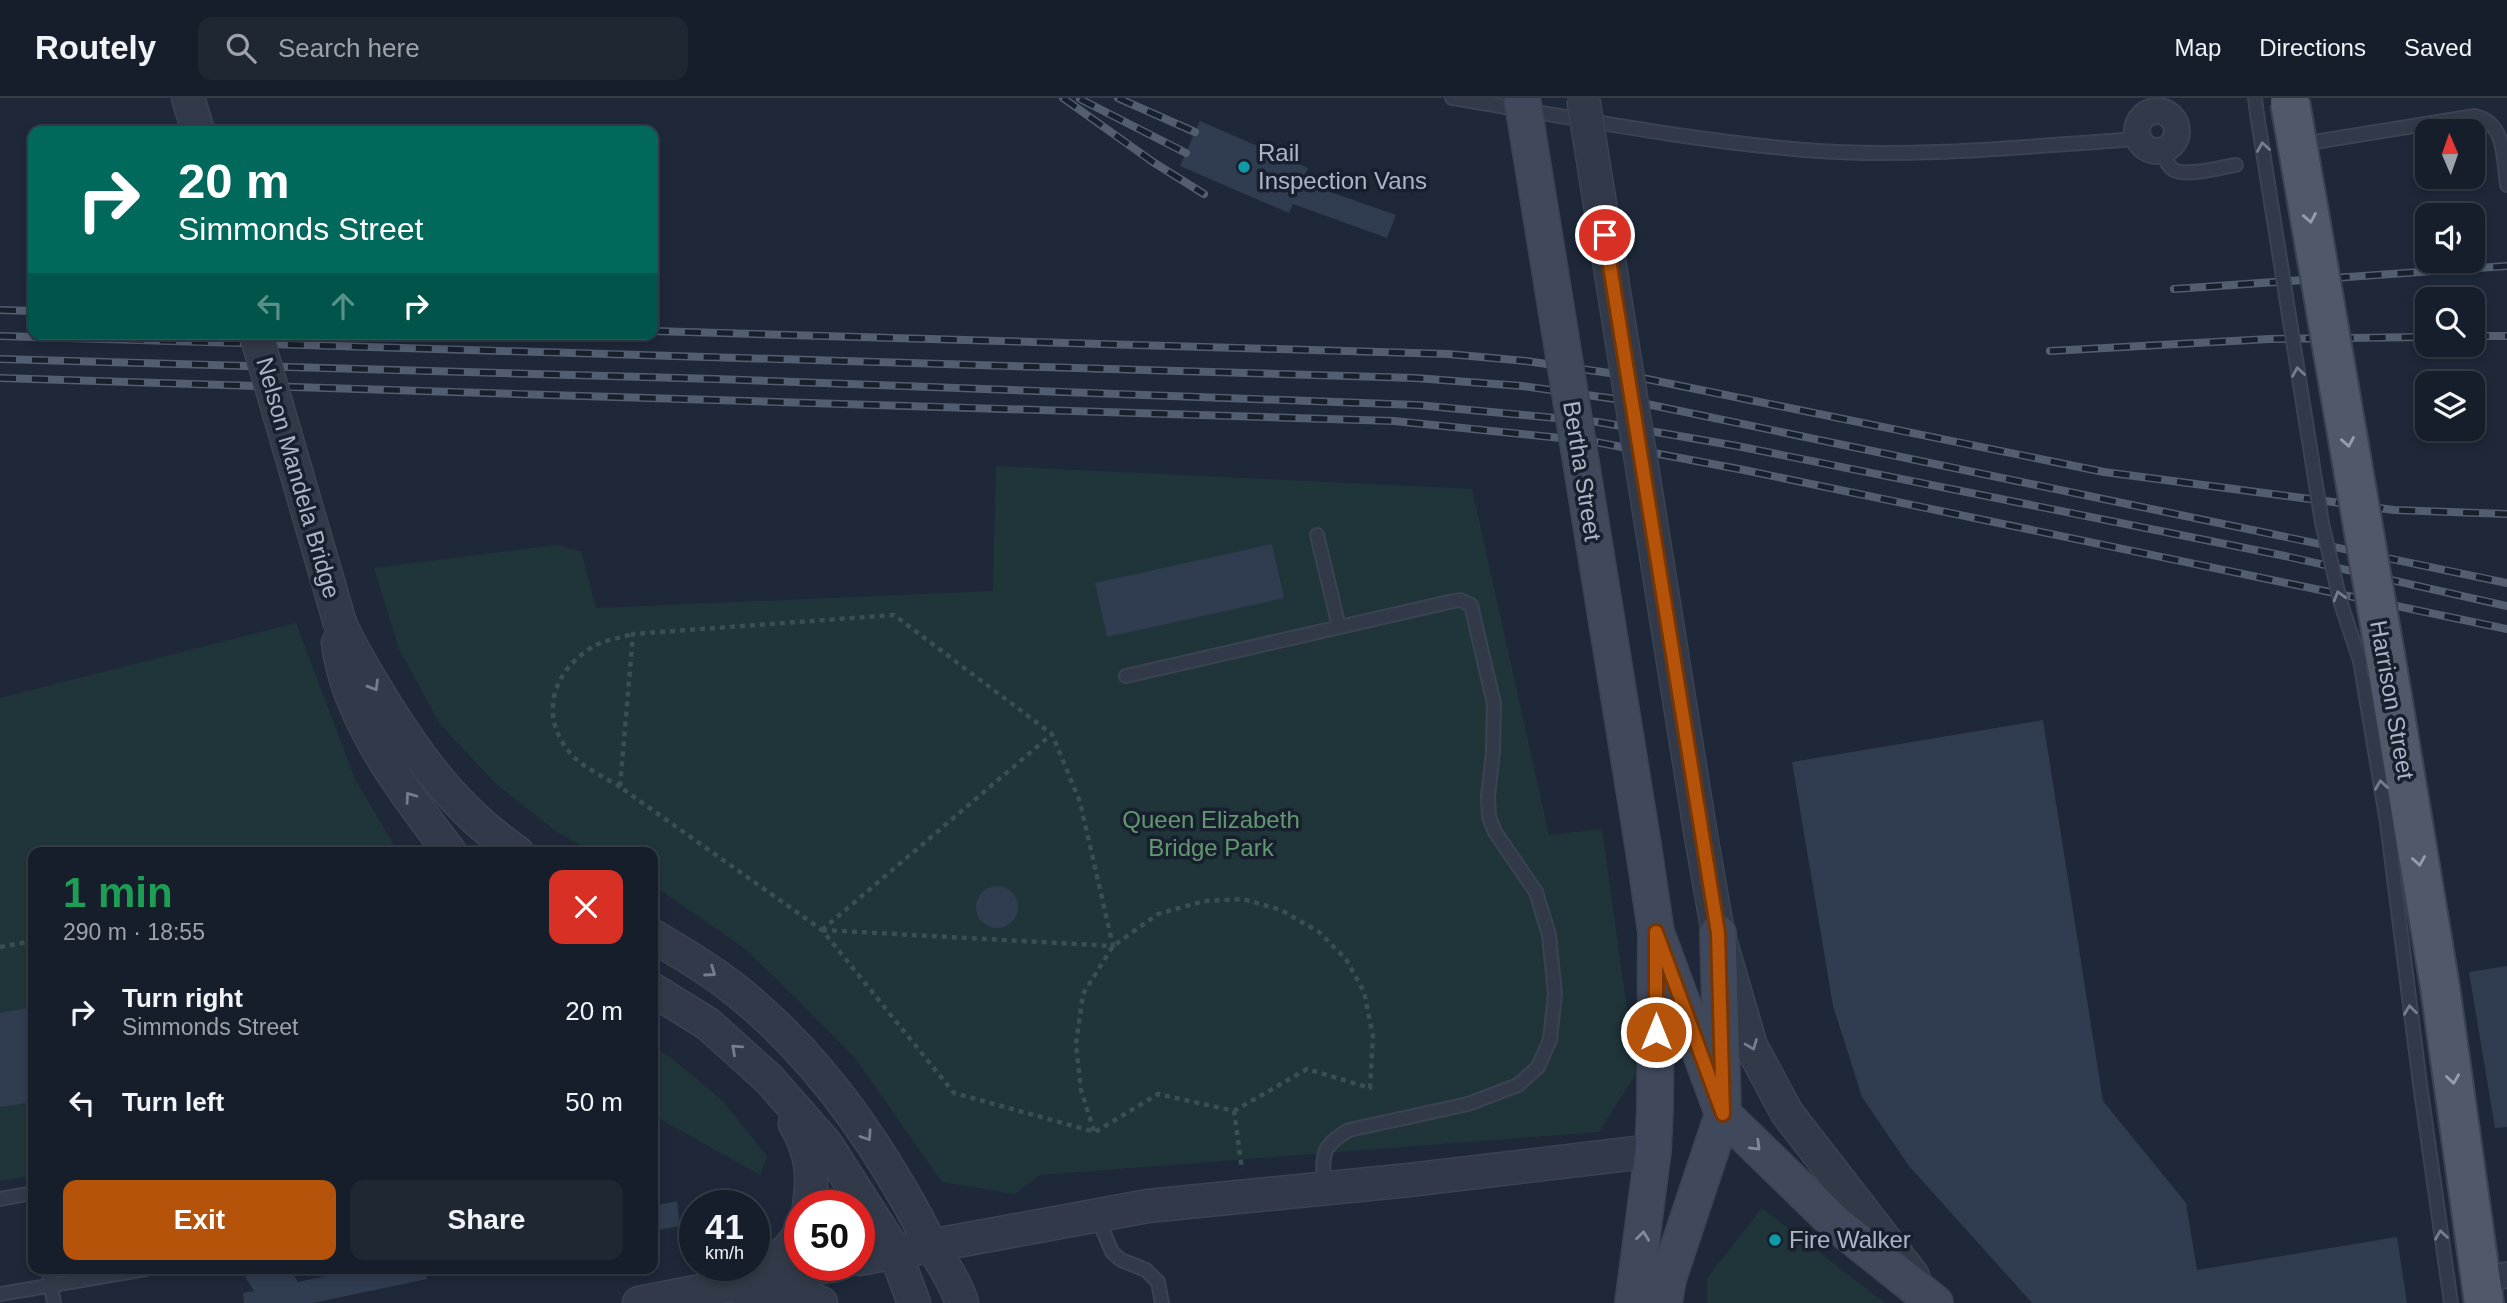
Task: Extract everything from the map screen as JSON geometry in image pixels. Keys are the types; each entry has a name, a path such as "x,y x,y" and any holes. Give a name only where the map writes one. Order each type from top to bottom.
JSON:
{"main road":[{"name":"Bertha Street","path":"1522,98 1656,932"},
{"name":"Harrison Street","path":"2273,103 2298,145 2374,666 2440,987 2490,1286"},
{"path":"1656,932 1723,1114 1836,1224 1934,1302"},
{"path":"1633,1303 1653,1151 1657,1058 1656,932"},
{"path":"1664,1303 1668,1279 1723,1114 1718,933"}],"street":[{"path":"188,98 196,126"},
{"path":"1583,98 1718,933 1751,1046 1775,1094 1934,1302"},
{"path":"2155,104 2174,119 2178,128 2177,138 2171,147 2162,151 2143,147 2138,139 2136,129 2140,120 2155,104"},
{"name":"Nelson Mandela Bridge","path":"258,340 340,624"},
{"path":"340,624 340,658 350,692 389,768 446,847"},
{"path":"340,624 370,680 414,751 456,800 496,838 510,847"},
{"path":"658,939 734,988 812,1064 850,1112 900,1186 962,1303"},
{"path":"658,993 708,1024 769,1079 826,1144 895,1252 914,1303"},
{"path":"769,1079 806,1146 812,1165 810,1190"},
{"path":"875,1256 1147,1206 1653,1151"},
{"path":"710,1291 779,1257 784,1252"},
{"path":"639,1303 784,1275"},
{"path":"710,1291 777,1295 821,1303"}],"lane":[{"path":"1452,98 1657,132 1804,150 1916,152 2138,139"},
{"path":"2273,103 2322,523 2341,604 2374,666 2387,824 2451,1303"},
{"path":"2298,145 2475,116 2485,118 2494,125 2507,182"},
{"path":"2162,151 2168,165 2184,173 2236,165"},
{"path":"1317,535 1339,627"},
{"path":"1126,676 1449,602 1460,600 1471,606 1494,704 1489,817 1495,832 1536,892 1549,935 1555,994 1550,1040 1538,1067 1518,1085 1468,1104 1349,1130 1332,1140 1325,1149 1324,1188"},
{"path":"0,1199 28,1196"},
{"path":"1096,1215 1112,1252 1121,1260 1146,1270 1158,1282 1162,1303"},
{"path":"49,1274 54,1303"},
{"path":"0,1294 117,1274"}],"path":[{"path":"1095,1132 1080,1090 1076,1044 1083,994 1113,946 1158,914 1204,901 1243,900 1281,909 1319,932 1346,959 1364,992 1373,1036 1370,1088 1307,1069 1234,1111 1158,1094 1095,1132 954,1093 822,930 568,751 556,732 553,710 555,688 568,665 593,646 633,634 894,615 1052,734 1080,802 1113,946"},
{"path":"620,787 633,634"},
{"path":"822,930 1052,734"},
{"path":"822,930 1113,946"},
{"path":"0,947 28,942"},
{"path":"1234,1111 1242,1175"}],"green space":[{"name":"Queen Elizabeth Bridge Park","path":"996,466 1472,489 1549,835 1602,829 1636,1074 1599,1132 1040,1175 1015,1194 942,1182 855,1058 744,948 658,888 658,847 585,847 557,832 495,783 440,724 399,649 374,568 556,545 581,551 596,608 993,591"},
{"path":"296,623 355,779 395,847 28,847 28,1177 0,1181 0,698"},
{"path":"658,1049 723,1101 767,1156 760,1175 658,1118"},
{"path":"1762,1208 1884,1303 1707,1303 1707,1278"}],"building":[{"name":"Rail Inspection Vans","path":"1200,121 1308,168 1302,182 1396,215 1387,238 1293,204 1289,213 1180,166"},
{"path":"1272,544 1284,598 1107,637 1095,583"},
{"path":"2043,720 2103,1101 2186,1203 2197,1270 2397,1237 2407,1303 2032,1303 1909,1166 1862,1097 1833,1006 1792,762"},
{"path":"997,886 1012,892 1018,907 1012,922 997,928 982,922 976,907 982,892"},
{"path":"2507,966 2507,1127 2495,1128 2469,972"},
{"path":"28,1008 28,1103 0,1107 0,1013"},
{"path":"677,1201 679,1226 658,1230 658,1205"},
{"path":"243,1274 293,1274 298,1282 335,1274 426,1274 427,1279 313,1303 244,1303 243,1293 254,1291"}],"railway":[{"path":"1063,98 1153,162 1204,194"},
{"path":"1118,98 1195,132"},
{"path":"1080,99 1186,153"},
{"path":"2174,289 2507,266"},
{"path":"0,310 28,311"},
{"path":"658,331 1448,354 1526,361 1637,377 2104,472 2394,510 2507,514"},
{"path":"0,336 28,337"},
{"path":"2485,336 2507,336"},
{"path":"2050,351 2269,339 2415,337"},
{"path":"135,340 1415,378 1522,386 1637,402 2507,583"},
{"path":"0,359 715,379 1417,405 1598,422 1737,446 2285,556 2507,606"},
{"path":"0,378 1394,421 1590,441 1744,470 2507,629"}],"place":[{"name":"Rail Inspection Vans","path":"1244,167"},
{"name":"Fire Walker","path":"1775,1240"}],"route":[{"path":"1605,235 1718,933 1723,1114 1656,932 1656,1032"}]}
